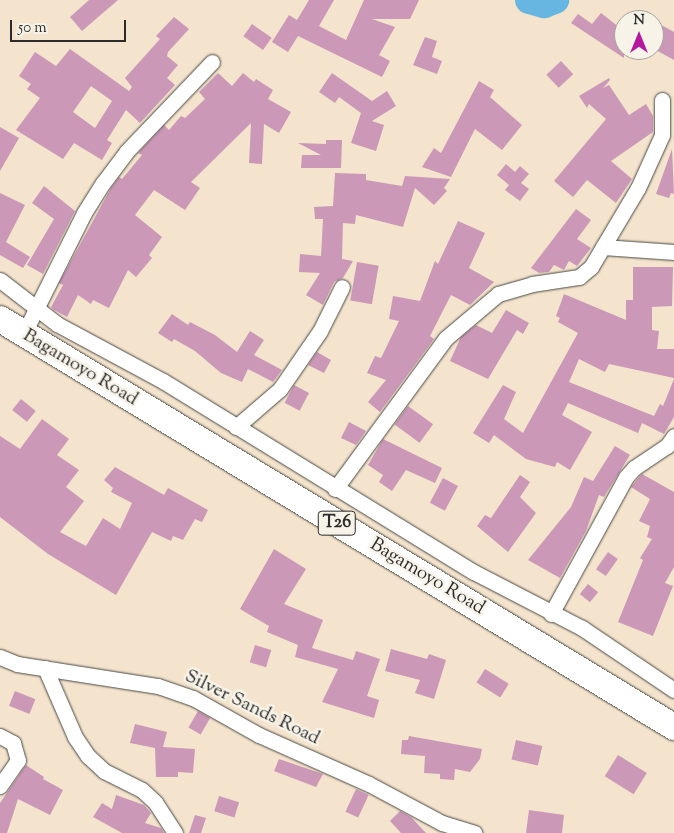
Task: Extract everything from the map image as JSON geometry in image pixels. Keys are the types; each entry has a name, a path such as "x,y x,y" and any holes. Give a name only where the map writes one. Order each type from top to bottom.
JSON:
{"highway":[{"name":"Bagamoyo Road","path":"0,319 30,322 674,727"}],"street":[{"path":"30,322 84,213 103,183 127,151 212,62"},
{"path":"335,489 446,338 498,294 532,284 582,275 603,247 638,188 662,135 662,100"},
{"path":"603,247 674,252"},
{"path":"0,280 30,322 163,381 335,489 425,540 474,572 551,614 582,628 674,690"},
{"path":"236,427 280,389 320,331 342,287"},
{"path":"551,614 626,477 634,468 667,446 674,436"},
{"name":"Silver Sands Road","path":"0,657 18,664 158,686 193,698 259,735 369,784 437,828 475,833"},
{"path":"45,668 75,737 88,756 104,771 142,790 155,802 175,833"},
{"path":"0,736 13,743 18,760 0,786"}],"building":[{"path":"89,0 118,0 82,31 70,17"},
{"path":"309,0 334,0 319,26 346,40 364,0 419,0 410,19 372,19 395,27 379,55 390,61 382,77 298,36 288,52 272,42 289,15 297,20"},
{"path":"601,13 614,23 614,51 571,23 578,14 592,24"},
{"path":"174,17 189,29 168,52 167,56 178,65 167,78 175,85 140,123 126,110 107,140 112,143 102,160 74,143 63,159 16,130 40,98 27,89 31,84 19,76 35,52 56,66 70,49 129,91 132,87 125,78 160,39 156,36","holes":["91,86 112,101 95,128 73,112"]},
{"path":"252,24 272,38 263,50 243,36"},
{"path":"664,26 674,32 674,60 664,54"},
{"path":"425,37 437,41 432,57 442,61 437,74 413,65"},
{"path":"561,61 573,74 559,88 546,75"},
{"path":"218,73 232,86 243,73 254,82 256,79 273,90 268,99 291,112 279,133 264,124 262,164 249,163 251,123 191,182 200,188 185,210 154,190 135,215 162,237 149,255 152,258 136,277 128,270 109,308 93,300 91,304 78,295 67,317 54,310 51,307 63,285 59,283 111,188 119,177 122,179 142,155 138,153 164,125 169,130 181,116 185,118 205,99 199,92"},
{"path":"332,73 372,101 387,91 396,106 372,121 384,125 376,151 351,143 361,113 339,97 335,103 319,92"},
{"path":"609,78 610,80 603,88 609,85 629,115 646,104 653,116 653,132 611,161 632,179 616,203 587,180 573,197 554,181 606,119 589,104 587,108 579,96"},
{"path":"479,81 494,90 490,97 522,125 502,150 475,129 451,177 422,167 434,148 441,153"},
{"path":"0,127 19,138 0,171"},
{"path":"326,140 342,140 341,168 301,168 302,155 321,155 298,143 326,144"},
{"path":"672,149 674,194 671,193 669,198 656,194"},
{"path":"506,164 515,172 520,166 529,174 521,183 529,189 520,201 505,190 509,185 497,175"},
{"path":"335,173 366,174 366,180 402,186 405,176 450,179 444,188 447,191 434,205 415,188 403,227 356,215 355,224 343,223 342,259 353,261 343,278 334,282 323,305 306,295 320,273 299,272 300,254 321,256 323,219 315,219 314,207 333,206"},
{"path":"44,186 75,211 43,274 27,265 54,219 32,203"},
{"path":"0,193 25,205 6,242 30,257 23,268 0,255"},
{"path":"576,209 591,220 577,239 591,248 577,266 569,261 564,270 554,265 549,272 539,273 531,268"},
{"path":"458,221 485,233 469,268 494,282 470,305 451,295 430,336 434,339 380,412 368,402 386,380 367,373 375,356 381,358 399,321 389,319 393,296 420,301 435,261 438,264"},
{"path":"357,262 379,266 372,304 350,300"},
{"path":"633,267 673,267 672,306 652,307 652,330 659,331 657,349 674,349 674,378 609,364 605,372 579,359 569,382 654,416 660,404 663,406 674,379 674,417 664,434 642,423 638,433 568,403 562,415 592,432 570,470 557,462 555,467 526,459 494,435 489,443 473,433 503,385 516,392 504,419 523,433 578,333 558,322 560,318 556,316 564,294 626,320 626,300 633,300"},
{"path":"506,310 529,323 523,334 517,330 488,379 450,361 461,337 476,325 492,333"},
{"path":"172,314 188,325 190,322 215,335 237,352 250,331 264,340 254,355 282,370 273,382 248,369 242,382 221,373 195,351 174,339 172,342 158,333"},
{"path":"317,352 331,360 324,373 308,365"},
{"path":"294,385 309,393 300,411 285,403"},
{"path":"21,399 36,411 27,422 12,410"},
{"path":"408,406 433,424 420,443 394,425"},
{"path":"42,419 69,439 57,455 79,470 66,487 84,501 60,532 86,546 103,518 120,529 132,503 111,492 113,488 104,480 115,467 164,495 168,488 208,510 202,522 195,519 183,540 173,536 171,541 152,532 116,595 48,554 0,517 0,436 20,449"},
{"path":"349,422 366,431 356,445 341,438"},
{"path":"383,439 442,468 435,483 406,470 392,491 379,482 383,475 368,465"},
{"path":"615,446 630,455 604,497 599,495 586,531 560,578 528,560 571,507 584,477 593,481"},
{"path":"642,474 674,492 674,567 665,583 673,586 653,636 618,622 643,560 640,558 652,539 647,537 650,526 639,521 650,499 631,487"},
{"path":"520,475 530,482 520,497 536,513 508,552 477,526 485,515 491,518"},
{"path":"443,478 458,486 445,511 430,503"},
{"path":"274,549 306,569 284,604 323,620 312,648 353,660 356,651 380,659 367,696 379,700 374,718 322,702 338,669 295,657 298,645 267,632 269,626 240,609"},
{"path":"608,552 618,559 606,576 596,569"},
{"path":"588,584 598,592 590,602 580,594"},
{"path":"255,645 271,650 266,667 250,662"},
{"path":"391,649 427,659 429,654 446,660 434,699 415,693 420,680 385,671"},
{"path":"485,669 509,684 500,697 477,683"},
{"path":"15,691 35,699 29,714 9,706"},
{"path":"198,711 210,718 201,734 188,727"},
{"path":"135,724 167,732 163,747 195,749 193,773 178,772 178,777 156,777 155,748 130,743"},
{"path":"409,736 482,749 480,759 470,772 455,769 454,780 440,779 440,774 424,773 425,756 401,754 402,740 408,740"},
{"path":"516,740 542,746 538,766 512,759"},
{"path":"618,755 647,773 634,794 605,776"},
{"path":"279,759 323,774 316,787 274,771"},
{"path":"26,765 44,777 43,779 63,790 50,815 18,799 7,833 0,833 0,803"},
{"path":"356,789 369,795 358,818 345,812"},
{"path":"116,795 144,805 151,813 145,823 161,828 164,833 122,833 93,817 102,803 112,809"},
{"path":"219,796 239,802 234,817 214,811"},
{"path":"529,810 564,815 562,833 526,833"},
{"path":"400,811 411,817 426,833 401,833 390,821"},
{"path":"195,815 206,818 201,833 189,833"}],"waterway":[{"path":"529,0 544,4 555,0"}]}
